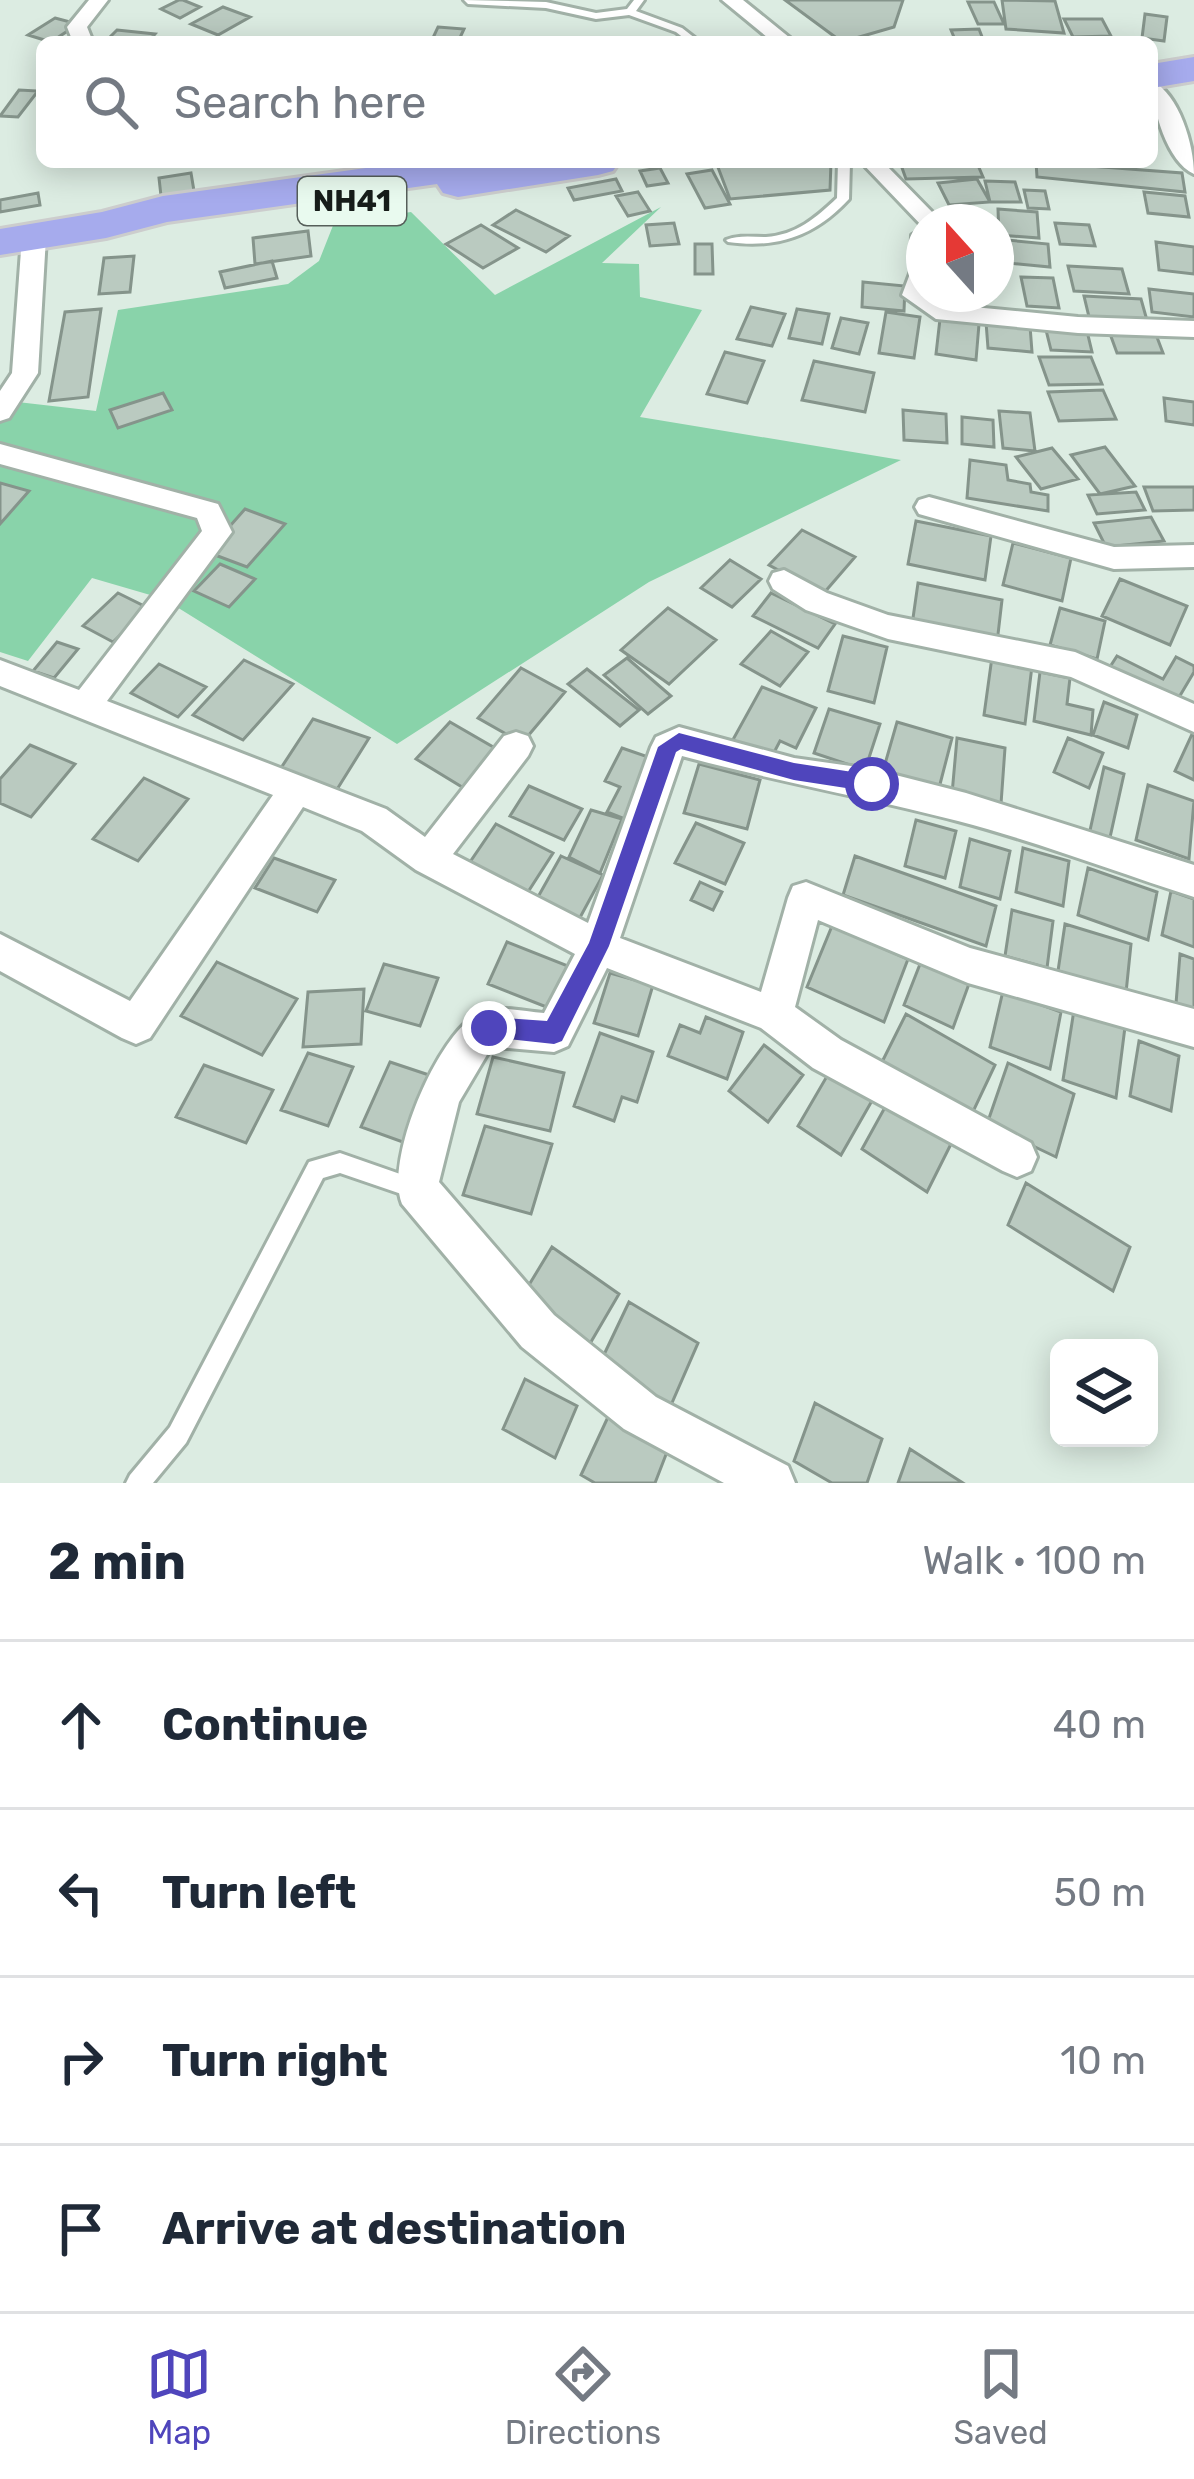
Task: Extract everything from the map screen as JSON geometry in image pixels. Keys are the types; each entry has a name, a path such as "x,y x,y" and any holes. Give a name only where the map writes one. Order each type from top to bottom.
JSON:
{"highway":[{"path":"1158,56 1194,51"},
{"path":"1158,75 1194,69"},
{"name":"NH41","path":"17,240 106,225 163,209 428,168"},
{"name":"NH41","path":"106,225 161,232 561,168"}],"street":[{"path":"81,36 77,27 99,0"},
{"path":"731,0 777,36"},
{"path":"1158,98 1194,167"},
{"path":"875,168 916,204"},
{"path":"0,412 25,374 17,240"},
{"path":"955,312 1078,325 1194,329"},
{"path":"0,454 208,511 215,521 217,532 86,705"},
{"path":"929,507 1114,558 1194,556"},
{"path":"784,581 817,606 876,625 1075,664 1194,719"},
{"path":"0,673 374,820 428,859 598,946 774,1015 826,1054 1017,1156"},
{"path":"771,1483 640,1413 538,1331 417,1189 420,1154 464,1048 489,1028 554,1033 598,946 668,747 679,741 794,772 872,784 965,808 1194,881"},
{"path":"428,859 516,746"},
{"path":"0,951 136,1025 295,791"},
{"path":"774,1015 806,898 968,965 1194,1028"}],"lane":[{"path":"630,12 639,0"},
{"path":"468,1 546,5 596,16 630,12 687,36"},
{"path":"733,240 779,242 811,231 843,199 844,168"},
{"path":"138,1483 178,1435 316,1169 340,1163 417,1189"}],"green space":[{"path":"661,207 602,263 639,264 640,297 702,310 640,417 901,460 649,582 397,744 164,599 92,578 28,661 0,652 0,400 96,411 118,310 288,284 319,261 334,223 411,212 495,295"}],"building":[{"path":"179,0 200,7 180,18 161,9"},
{"path":"785,0 903,0 894,27 863,36 834,36"},
{"path":"1002,0 1055,1 1064,33 1006,29"},
{"path":"968,2 994,2 1004,24 978,24"},
{"path":"223,7 250,17 218,35 191,24"},
{"path":"1145,14 1167,17 1164,41 1142,36"},
{"path":"55,18 78,24 60,36 28,35"},
{"path":"1064,19 1102,19 1111,36 1072,36"},
{"path":"438,27 464,29 461,36 434,36"},
{"path":"979,29 982,36 954,36 951,30"},
{"path":"117,30 155,34 153,36 111,36"},
{"path":"19,90 36,91 18,117 0,116"},
{"path":"660,168 668,183 647,186 640,171"},
{"path":"718,168 831,168 830,190 730,199"},
{"path":"902,168 979,168 983,177 906,179"},
{"path":"1036,168 1182,173 1185,192 1037,177"},
{"path":"712,170 730,204 705,208 687,174"},
{"path":"191,173 194,191 161,196 159,178"},
{"path":"616,179 622,191 574,200 568,188"},
{"path":"977,179 990,202 948,204 938,183"},
{"path":"985,181 1015,182 1021,202 990,202"},
{"path":"1024,190 1045,191 1049,209 1028,208"},
{"path":"638,192 650,211 628,216 616,196"},
{"path":"1144,192 1185,196 1189,217 1148,213"},
{"path":"38,193 40,205 0,212 0,200"},
{"path":"516,210 569,236 546,252 493,225"},
{"path":"1014,210 1037,212 1039,238 1014,236"},
{"path":"674,223 679,244 650,246 646,225"},
{"path":"1055,223 1089,225 1095,246 1060,244"},
{"path":"481,225 518,248 483,268 446,244"},
{"path":"308,231 311,256 255,264 253,238"},
{"path":"1014,241 1048,244 1050,267 1014,264"},
{"path":"1156,242 1194,247 1194,274 1159,270"},
{"path":"695,244 712,244 713,274 695,274"},
{"path":"134,256 130,292 99,294 104,258"},
{"path":"272,261 277,278 225,288 220,272"},
{"path":"1068,266 1122,269 1129,294 1074,291"},
{"path":"1021,277 1053,278 1059,308 1027,306"},
{"path":"863,282 905,286 904,311 862,307"},
{"path":"1149,289 1194,294 1194,317 1152,312"},
{"path":"1084,296 1141,299 1148,324 1090,321"},
{"path":"751,307 785,314 772,346 737,339"},
{"path":"101,309 88,397 49,401 65,312"},
{"path":"797,309 829,314 822,344 789,338"},
{"path":"886,312 920,317 914,358 879,353"},
{"path":"841,318 868,323 859,354 832,348"},
{"path":"940,319 979,324 976,360 936,354"},
{"path":"986,322 1030,326 1032,352 988,348"},
{"path":"1045,326 1086,327 1092,352 1051,350"},
{"path":"1109,331 1155,332 1163,353 1117,353"},
{"path":"725,352 764,361 747,403 707,394"},
{"path":"1039,357 1091,357 1102,384 1049,385"},
{"path":"814,361 874,373 865,412 802,400"},
{"path":"1103,390 1116,419 1059,421 1048,392"},
{"path":"163,393 172,410 118,428 110,410"},
{"path":"1164,398 1194,402 1194,425 1166,421"},
{"path":"903,410 946,414 947,443 904,440"},
{"path":"999,411 1030,413 1035,451 1003,448"},
{"path":"962,417 993,420 994,447 962,444"},
{"path":"1105,447 1135,486 1100,494 1071,455"},
{"path":"1052,448 1078,479 1041,489 1016,457"},
{"path":"970,460 1006,465 1008,480 1030,484 1031,492 1048,495 1048,511 967,498"},
{"path":"0,483 29,491 0,524"},
{"path":"1144,487 1194,487 1194,510 1153,511"},
{"path":"1136,492 1145,510 1097,514 1088,495"},
{"path":"245,509 285,524 247,567 207,552"},
{"path":"1151,517 1164,541 1106,547 1094,523"},
{"path":"916,521 991,536 985,580 908,564"},
{"path":"802,530 855,557 823,594 769,565"},
{"path":"1013,543 1071,558 1062,601 1003,585"},
{"path":"730,560 761,579 732,607 701,588"},
{"path":"220,564 255,579 229,607 194,591"},
{"path":"1120,579 1187,606 1170,645 1102,616"},
{"path":"918,583 1002,600 997,643 912,625"},
{"path":"118,593 148,608 113,642 83,626"},
{"path":"771,593 835,624 818,648 753,616"},
{"path":"668,608 716,640 669,684 621,650"},
{"path":"1060,608 1105,621 1097,659 1050,645"},
{"path":"771,631 808,652 780,686 741,664"},
{"path":"843,636 887,647 874,703 828,691"},
{"path":"57,642 78,649 54,678 33,671"},
{"path":"1117,656 1163,679 1176,657 1194,666 1194,672 1175,704 1108,670"},
{"path":"992,657 1032,666 1025,724 984,715"},
{"path":"627,658 671,696 648,714 604,675"},
{"path":"244,660 293,684 243,740 193,715"},
{"path":"159,664 206,687 178,717 131,693"},
{"path":"521,668 565,692 522,743 478,718"},
{"path":"587,669 639,710 620,726 568,684"},
{"path":"1040,672 1070,678 1067,704 1093,710 1091,735 1034,721"},
{"path":"762,687 816,708 796,748 780,741 769,762 730,745"},
{"path":"1104,702 1137,715 1128,748 1093,735"},
{"path":"829,709 880,724 865,770 814,753"},
{"path":"313,719 369,738 336,791 279,771"},
{"path":"450,722 500,751 467,790 416,759"},
{"path":"897,722 952,738 939,788 883,771"},
{"path":"1194,730 1194,780 1175,771"},
{"path":"957,738 1005,748 1001,804 952,794"},
{"path":"1068,738 1103,753 1089,788 1054,772"},
{"path":"30,745 75,764 31,817 0,803 0,779"},
{"path":"622,748 660,761 630,821 607,812 620,787 605,781"},
{"path":"699,764 760,780 747,829 684,813"},
{"path":"1104,767 1124,774 1109,842 1089,835"},
{"path":"144,778 188,799 138,861 93,839"},
{"path":"1148,785 1194,801 1189,859 1136,840"},
{"path":"529,786 582,809 564,840 510,816"},
{"path":"591,810 622,819 600,873 569,857"},
{"path":"916,820 956,831 945,878 905,866"},
{"path":"696,823 744,843 725,884 675,863"},
{"path":"496,824 553,853 526,895 468,865"},
{"path":"970,839 1010,851 1000,899 960,887"},
{"path":"1023,848 1069,861 1063,906 1016,892"},
{"path":"561,856 603,875 577,923 534,904"},
{"path":"855,856 996,906 986,946 843,895"},
{"path":"274,858 335,880 317,912 255,888"},
{"path":"1088,868 1157,892 1148,940 1078,915"},
{"path":"700,882 722,892 713,910 691,900"},
{"path":"1171,891 1194,899 1194,947 1162,935"},
{"path":"1012,910 1053,921 1047,968 1005,956"},
{"path":"1065,924 1131,944 1126,993 1058,971"},
{"path":"832,926 908,959 884,1022 807,987"},
{"path":"507,942 568,966 549,1008 488,984"},
{"path":"1180,954 1194,959 1194,1022 1175,1016"},
{"path":"922,959 970,981 953,1028 904,1005"},
{"path":"217,962 297,999 262,1055 181,1016"},
{"path":"384,964 438,978 420,1026 366,1011"},
{"path":"610,973 653,985 638,1036 594,1023"},
{"path":"364,989 361,1044 303,1047 308,992"},
{"path":"1003,991 1061,1012 1050,1069 990,1047"},
{"path":"1074,1010 1125,1027 1116,1098 1063,1080"},
{"path":"906,1014 995,1065 971,1116 881,1064"},
{"path":"706,1017 743,1032 727,1079 668,1056 680,1025 700,1033"},
{"path":"600,1033 653,1052 637,1102 622,1097 614,1121 574,1106"},
{"path":"1139,1041 1179,1056 1171,1111 1130,1096"},
{"path":"764,1045 803,1075 768,1122 729,1091"},
{"path":"308,1053 353,1067 328,1126 281,1110"},
{"path":"493,1057 564,1073 550,1131 477,1114"},
{"path":"390,1062 441,1079 414,1146 361,1127"},
{"path":"1008,1063 1074,1094 1056,1157 987,1124"},
{"path":"204,1065 273,1090 246,1143 176,1117"},
{"path":"830,1071 873,1099 841,1155 798,1126"},
{"path":"889,1100 953,1140 927,1192 862,1149"},
{"path":"485,1126 552,1144 531,1214 463,1195"},
{"path":"1026,1183 1130,1247 1113,1291 1008,1225"},
{"path":"552,1247 619,1294 588,1347 521,1298"},
{"path":"629,1302 698,1343 671,1405 600,1363"},
{"path":"525,1379 577,1406 555,1458 503,1429"},
{"path":"815,1403 882,1439 867,1483 832,1483 794,1461"},
{"path":"608,1417 667,1452 655,1483 595,1483 581,1475"},
{"path":"910,1449 963,1483 898,1483"}],"route":[{"path":"489,1028 554,1033 598,946 668,747 679,741 794,772 872,784"}]}
